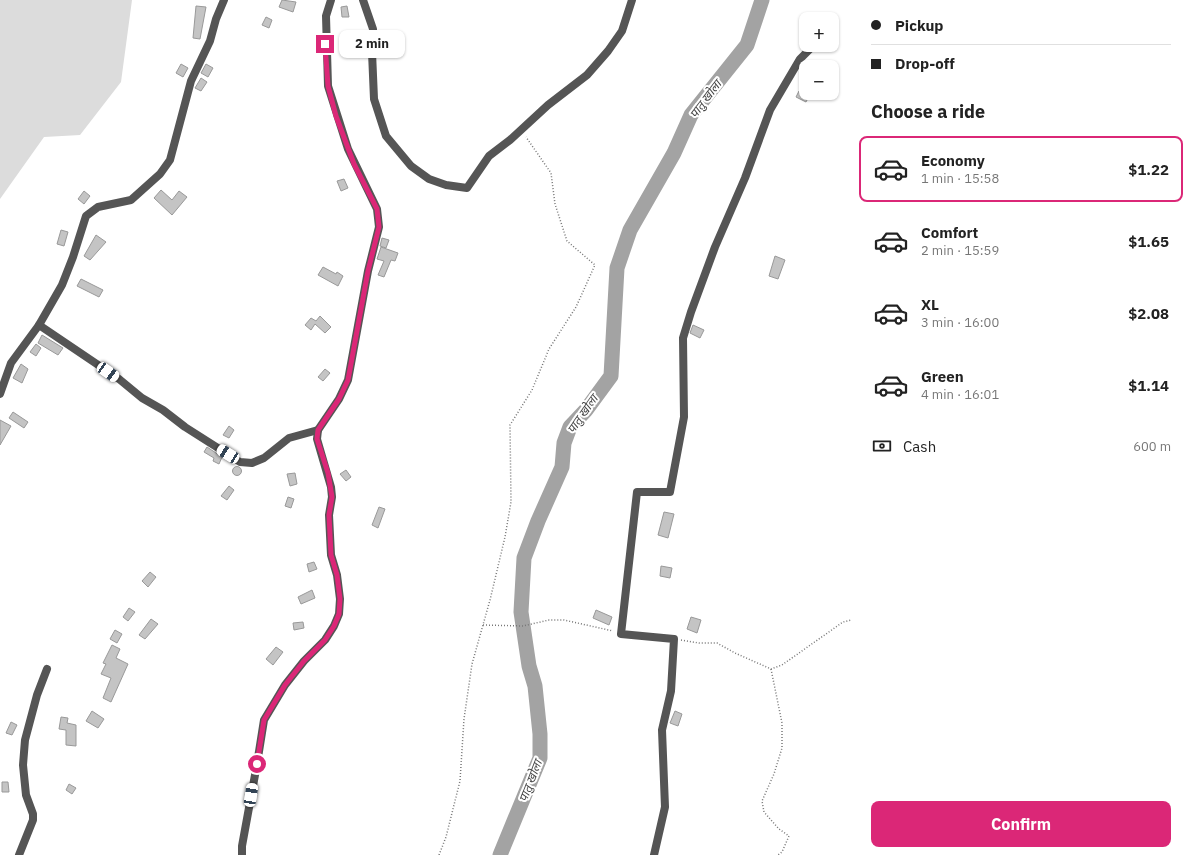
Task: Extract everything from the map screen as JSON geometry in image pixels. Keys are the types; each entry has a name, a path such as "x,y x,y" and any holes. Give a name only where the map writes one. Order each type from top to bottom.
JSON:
{"street":[{"path":"0,394 11,363 39,325 62,285 86,216 98,207 131,200 156,179 170,160 191,81 210,41 216,19 224,0"},
{"path":"242,855 242,846 264,720 290,679 304,661 325,640 334,626 339,614 340,599 337,575 331,555 329,515 332,497 328,473 317,439 318,430 339,399 348,380 368,271 379,227 377,209 348,149 328,86 326,16 331,0"},
{"path":"363,0 374,28 372,52 374,99 386,136 411,166 429,179 446,185 467,188 489,156 521,131 548,105 587,75 608,51 622,31 632,0"},
{"path":"654,855 665,807 662,730 671,691 674,639 621,634 637,492 670,492 684,418 683,338 691,312 715,247 745,178 770,110 800,59 807,52"},
{"path":"39,325 119,379 142,398 163,410 185,427 240,462 252,463 264,458 289,438 318,430"},
{"path":"19,855 33,820 33,814 26,795 22,765 25,740 37,695 47,669"}],"path":[{"path":"439,855 446,837 460,781 464,719 470,680 505,537 511,502 510,425 532,390 550,349 576,307 595,265 568,241 555,204 551,173 521,131"},
{"path":"483,625 523,626 549,620 564,620 621,634"},
{"path":"674,639 699,644 717,643 740,656 771,669 782,666 843,622 851,620"},
{"path":"771,669 782,723 782,748 774,774 762,802 764,812 778,829 789,836 782,852 778,855"}],"shaded area":[{"path":"0,0 132,0 121,82 80,135 44,137 0,199"}],"building":[{"path":"282,0 296,2 293,12 279,7"},
{"path":"196,6 206,7 200,39 193,38"},
{"path":"347,6 349,17 342,17 341,7"},
{"path":"266,17 272,20 269,28 262,25"},
{"path":"181,64 188,68 183,77 176,73"},
{"path":"206,64 213,68 208,77 201,73"},
{"path":"201,78 207,82 201,91 195,88"},
{"path":"799,91 799,98 796,97"},
{"path":"344,179 348,188 341,191 337,181"},
{"path":"161,190 172,200 179,191 187,197 172,215 154,198"},
{"path":"84,191 90,196 84,204 78,199"},
{"path":"61,230 68,232 64,246 57,244"},
{"path":"96,235 106,242 90,260 84,256"},
{"path":"382,238 389,240 386,248 380,246"},
{"path":"381,247 398,253 395,261 391,260 384,277 378,275 384,261 377,259"},
{"path":"775,256 785,260 778,279 769,276"},
{"path":"323,267 343,276 338,286 318,275"},
{"path":"81,279 103,290 99,297 77,286"},
{"path":"320,316 331,327 325,333 315,324 311,330 305,325 311,318 316,321"},
{"path":"693,325 704,330 700,338 690,333"},
{"path":"42,335 63,348 58,355 38,343"},
{"path":"36,344 41,348 36,356 30,352"},
{"path":"21,364 28,369 22,383 13,378"},
{"path":"325,369 330,373 323,381 318,377"},
{"path":"13,412 28,422 24,428 9,418"},
{"path":"0,420 11,426 0,445"},
{"path":"229,426 234,430 229,438 223,435"},
{"path":"207,447 222,457 219,464 213,461 214,458 204,452"},
{"path":"235,467 239,467 241,471 239,475 235,475 233,473 233,469"},
{"path":"346,470 351,477 346,481 340,474"},
{"path":"295,473 297,484 290,486 287,474"},
{"path":"229,486 234,490 227,500 221,496"},
{"path":"288,497 294,499 291,508 285,506"},
{"path":"379,507 385,509 378,528 372,525"},
{"path":"664,512 674,514 668,538 658,535"},
{"path":"314,562 317,569 309,572 307,564"},
{"path":"661,566 672,568 670,578 660,576"},
{"path":"150,572 156,577 148,587 142,581"},
{"path":"312,590 315,598 301,604 298,597"},
{"path":"129,608 135,612 128,621 123,617"},
{"path":"596,610 612,617 609,625 593,618"},
{"path":"691,617 701,620 697,633 687,629"},
{"path":"151,619 158,624 145,639 139,635"},
{"path":"303,622 304,628 294,630 293,623"},
{"path":"115,630 122,634 117,643 110,639"},
{"path":"112,645 120,649 116,658 128,664 111,702 103,698 111,678 101,674 106,664 103,663"},
{"path":"276,647 283,652 273,665 266,659"},
{"path":"92,711 104,719 98,728 86,721"},
{"path":"675,711 682,714 678,726 670,723"},
{"path":"61,717 68,718 67,723 76,725 76,746 66,745 66,730 59,729"},
{"path":"11,722 17,725 12,735 6,733"},
{"path":"2,782 8,782 9,792 2,792"},
{"path":"69,784 76,788 72,794 66,790"}],"waterway":[{"name":"पातु खोला","path":"500,855 540,758 540,734 535,686 529,666 521,612 524,558 538,521 562,467 564,443 570,427 586,410 611,376 617,268 630,230 674,153 691,115 747,45 762,0"}],"route":[{"path":"257,764 261,731 264,720 271,707 285,685 304,661 325,640 334,626 339,614 340,599 337,575 331,555 329,515 332,497 331,487 317,439 318,430 339,399 348,380 368,271 374,253 379,227 377,209 354,164 345,136 336,116 328,86 325,44"}]}
